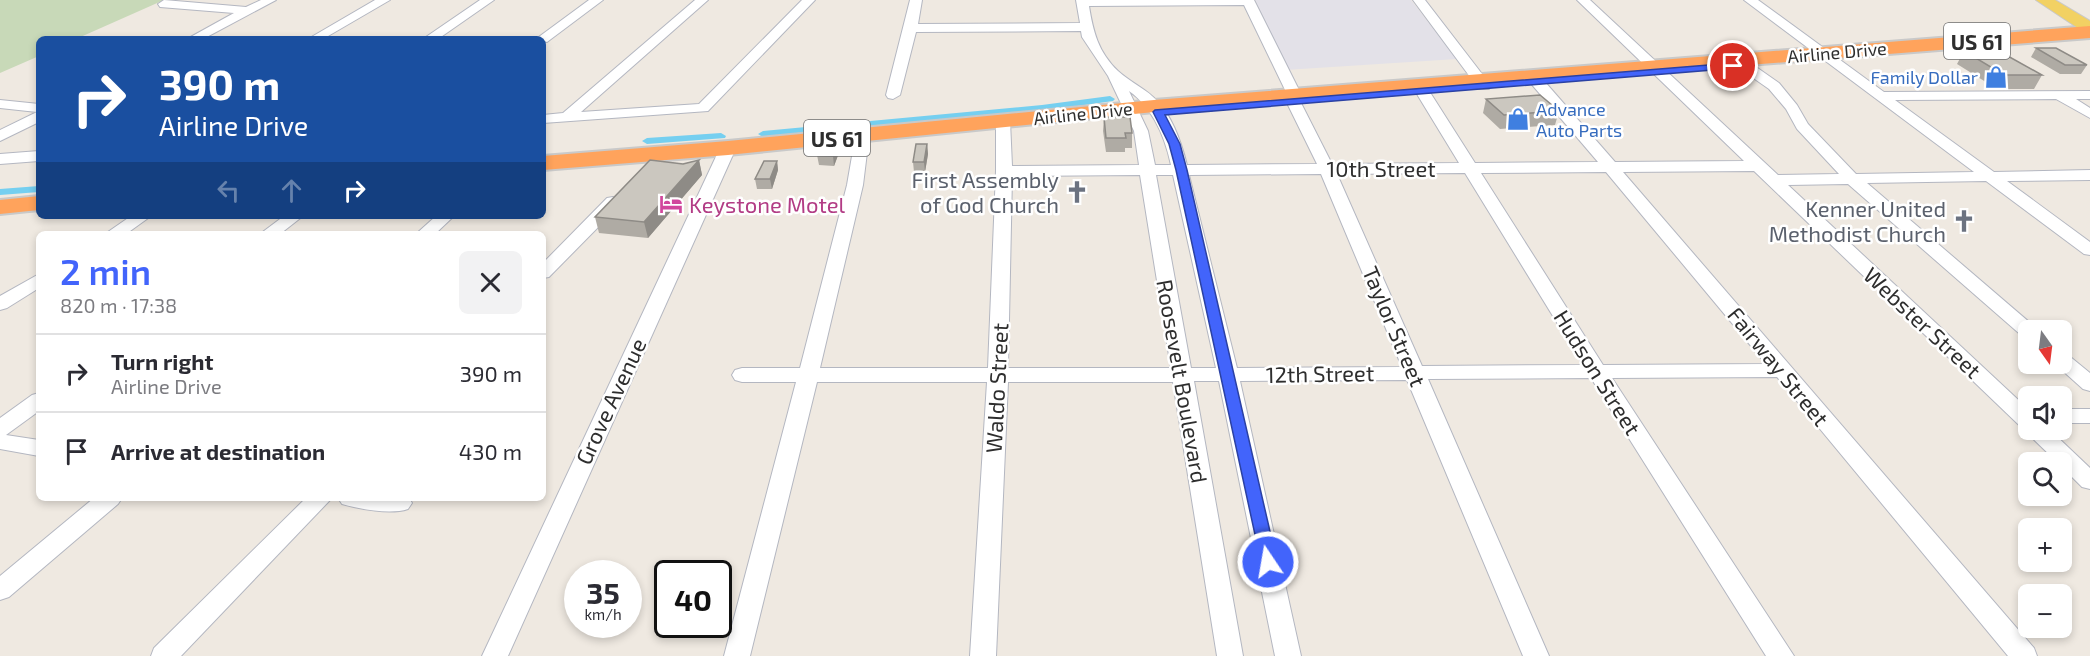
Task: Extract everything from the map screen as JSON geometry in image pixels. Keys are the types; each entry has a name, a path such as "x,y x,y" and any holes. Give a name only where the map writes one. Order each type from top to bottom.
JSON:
{"highway":[{"name":"Airline Drive","path":"1979,47 2089,21"},
{"name":"Airline Drive","path":"546,170 652,162 727,151 1144,110 1827,56 2034,43 2054,45 2090,41"},
{"name":"Airline Drive","path":"1657,70 1744,65 1827,56"},
{"name":"Airline Drive","path":"546,162 652,162"},
{"path":"2,209 36,203"},
{"path":"2,209 36,210"}],"main road":[{"path":"2044,0 2089,21"},
{"path":"2057,0 2089,21"}],"street":[{"path":"199,36 270,0"},
{"path":"319,36 384,0"},
{"path":"434,36 488,0"},
{"path":"546,36 597,0"},
{"path":"567,117 702,0"},
{"path":"546,119 703,108 809,0"},
{"path":"893,95 916,0"},
{"path":"1419,0 1482,84"},
{"name":"Webster Street","path":"1583,0 2018,410"},
{"path":"1750,0 2090,250"},
{"path":"1144,110 1095,50 1085,27 1082,1 1249,1"},
{"name":"Taylor Street","path":"1249,1 1327,169 1416,372 1536,656"},
{"path":"164,4 249,11"},
{"path":"911,28 1085,27"},
{"path":"1744,65 1774,86 1792,108 1802,126 1851,178 2018,322"},
{"path":"1114,75 1137,90 1144,110"},
{"path":"2031,78 2090,114"},
{"name":"Fairway Street","path":"1535,79 1612,167 2024,656"},
{"name":"Hudson Street","path":"1421,88 1597,371 1781,656"},
{"path":"1882,96 2090,95"},
{"path":"0,104 36,108"},
{"name":"Roosevelt Boulevard","path":"1144,110 1174,144 1182,170 1288,656"},
{"name":"Roosevelt Boulevard","path":"1144,110 1142,131 1147,170 1230,656"},
{"path":"0,136 36,118"},
{"name":"Waldo Street","path":"983,656 998,374 1004,124"},
{"path":"737,656 855,185 862,138"},
{"name":"Grove Avenue","path":"495,656 727,151"},
{"path":"0,159 36,156"},
{"name":"10th Street","path":"1004,171 1757,166"},
{"path":"1772,180 2090,175"},
{"path":"546,270 621,194"},
{"path":"119,231 138,219"},
{"path":"273,231 291,219"},
{"path":"428,231 442,219"},
{"path":"0,304 36,282"},
{"path":"2072,368 2090,384"},
{"name":"12th Street","path":"742,375 1228,375 1782,370"},
{"path":"0,429 36,402"},
{"path":"2072,416 2090,416"},
{"name":"Webster Street","path":"2049,440 2090,481"},
{"path":"0,441 36,447"},
{"path":"0,590 106,501"},
{"path":"164,656 317,501"},
{"path":"380,501 400,503"}],"shaded area":[{"path":"1255,0 1411,0 1457,59 1285,70"}],"green space":[{"path":"0,0 164,0 83,36 36,36 36,57 0,73"}],"building":[{"path":"2036,48 2056,48 2087,65 2065,65"},
{"path":"1997,50 2042,75 2004,75 1964,51"},
{"path":"1540,95 1559,111 1504,115 1486,99"},
{"path":"1104,117 1130,117 1132,133 1125,133 1126,138 1106,138"},
{"path":"839,141 833,156 817,155 823,142"},
{"path":"916,144 927,144 924,162 913,162"},
{"path":"650,160 683,164 699,160 644,222 595,217"},
{"path":"764,161 777,161 770,179 755,179"}],"waterway":[{"path":"763,134 1042,108 1110,99"},
{"path":"647,141 721,136"},
{"path":"0,192 36,189"}],"place":[{"name":"Family Dollar","path":"1996,77"},
{"name":"Advance Auto Parts","path":"1518,119"},
{"name":"First Assembly of God Church","path":"1077,192"},
{"name":"Keystone Motel","path":"671,204"},
{"name":"Kenner United Methodist Church","path":"1964,221"}],"route":[{"path":"1268,562 1182,170 1174,144 1158,112 1733,66"}]}
